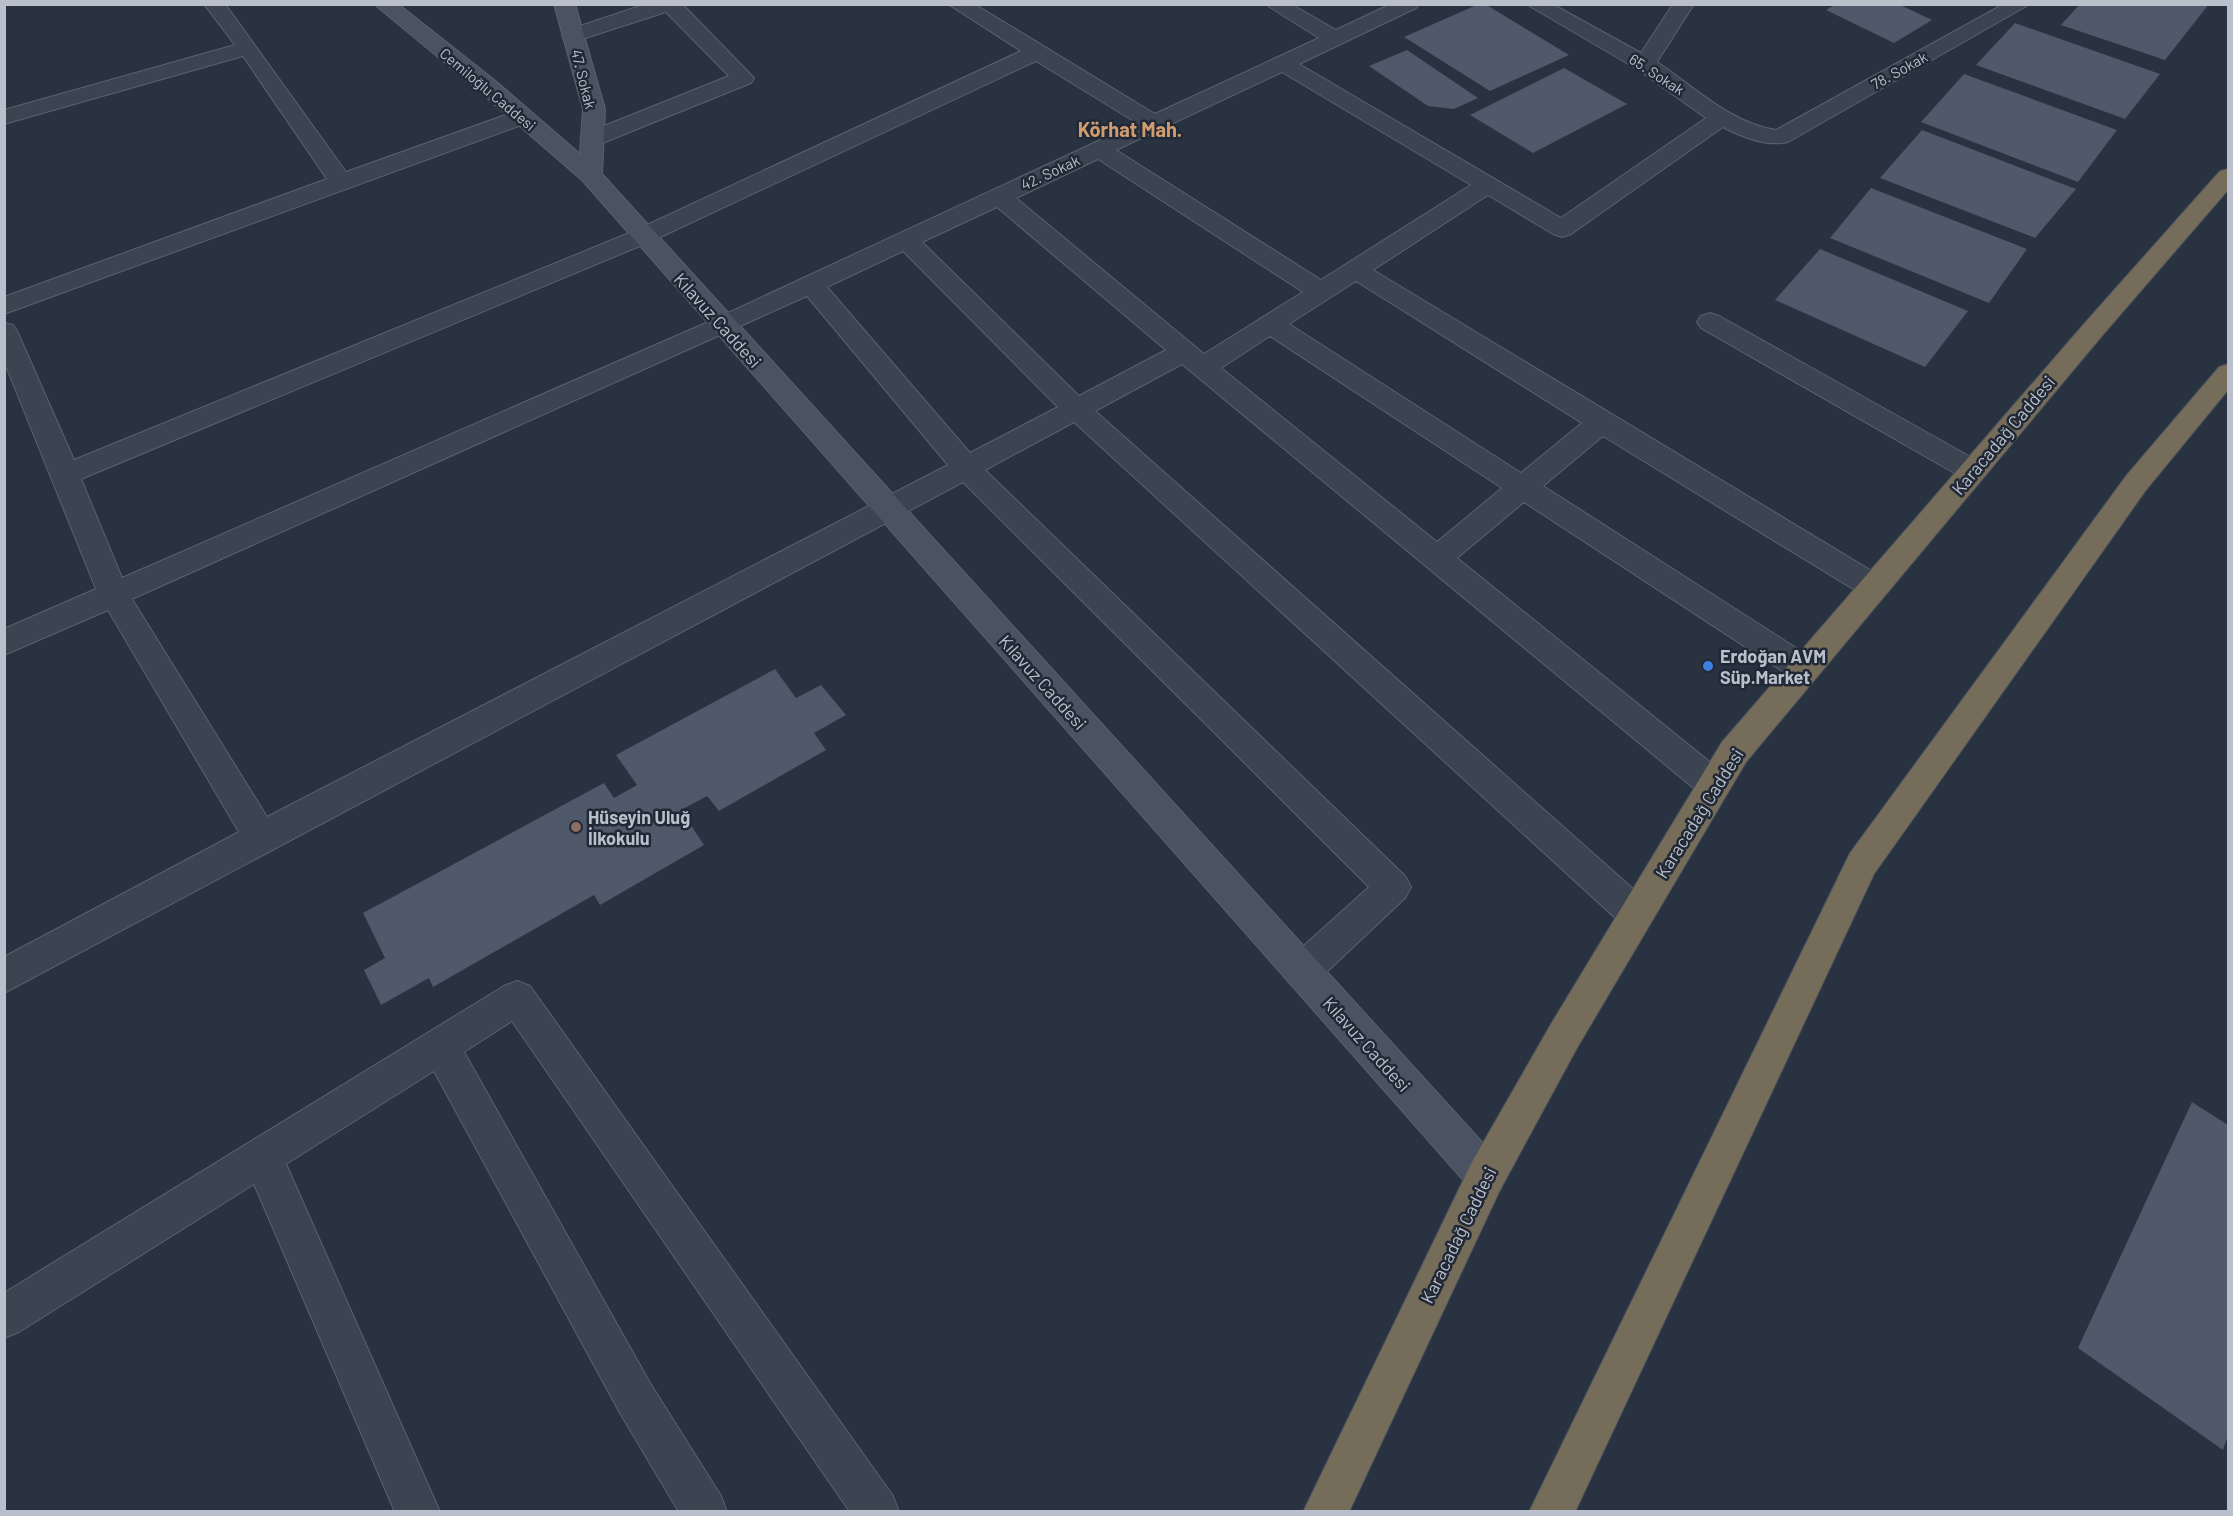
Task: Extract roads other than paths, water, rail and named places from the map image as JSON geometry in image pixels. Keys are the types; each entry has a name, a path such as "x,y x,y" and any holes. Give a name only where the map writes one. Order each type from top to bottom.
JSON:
{"highway":[{"name":"Karacadağ Caddesi","path":"1325,1512 1486,1176 1564,1036 1734,752 1973,471 2229,176"},
{"path":"1551,1512 1863,864 2136,483 2229,374"}],"street":[{"path":"214,4 248,48 341,182"},
{"name":"Cemiloğlu Caddesi","path":"384,4 522,117 594,181"},
{"name":"47. Sokak","path":"564,4 594,109 592,139 594,181"},
{"path":"573,36 669,4 743,78 592,139"},
{"path":"958,4 1154,123"},
{"path":"980,18 1005,4"},
{"path":"1275,4 1334,38"},
{"name":"42. Sokak","path":"4,643 723,326 1409,4"},
{"name":"65. Sokak","path":"1536,4 1645,64 1721,118 1762,136 1780,137"},
{"path":"1645,64 1684,4"},
{"name":"78. Sokak","path":"1780,137 2020,4"},
{"path":"4,117 248,48"},
{"path":"66,474 643,236 1037,52"},
{"path":"1282,63 1562,229 1721,118"},
{"path":"4,306 522,117"},
{"path":"1098,149 1321,292"},
{"name":"Kılavuz Caddesi","path":"594,181 1486,1176"},
{"path":"4,976 261,837 889,510 1076,409 1270,324 1488,185"},
{"path":"999,195 1194,359 1714,785"},
{"path":"906,240 1076,409 1636,914"},
{"path":"1356,270 1874,587"},
{"path":"811,284 966,468 1393,887 1302,971"},
{"path":"1710,322 1973,471"},
{"path":"1270,324 1804,669"},
{"path":"4,331 66,474 114,595 261,837"},
{"path":"1437,558 1601,422"},
{"path":"4,1317 517,998 877,1512"},
{"path":"440,1045 635,1398 705,1512"},
{"path":"262,1156 418,1512"}],"place":[{"name":"Erdoğan AVM Süp.Market","path":"1708,666"},
{"name":"Hüseyin Uluğ İlkokulu","path":"576,827"}],"district":[{"name":"Körhat Mah.","path":"1130,129"}]}
